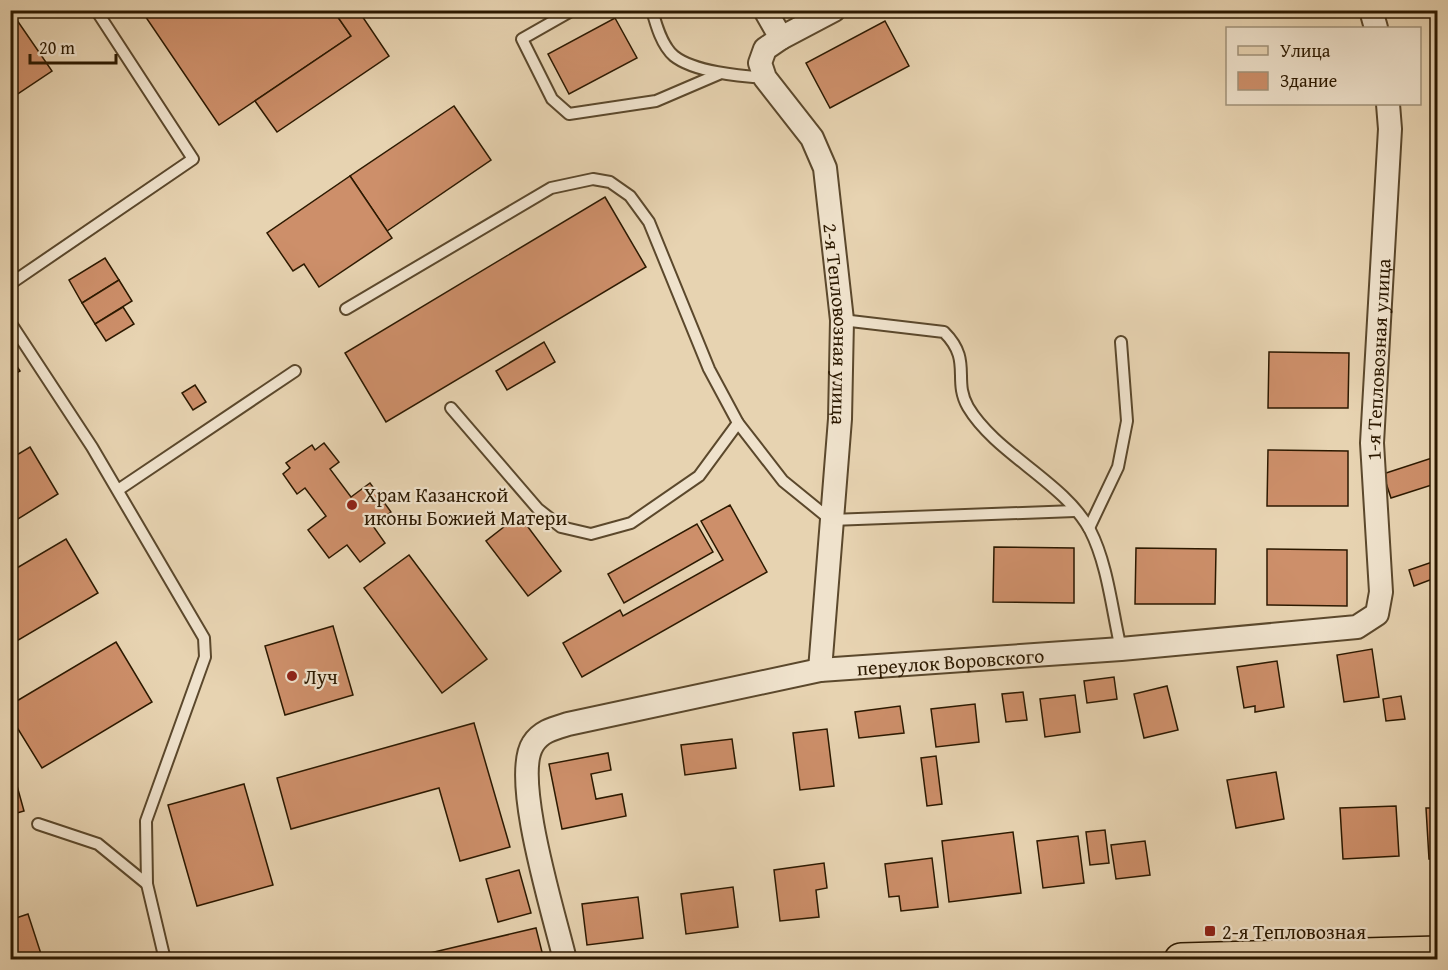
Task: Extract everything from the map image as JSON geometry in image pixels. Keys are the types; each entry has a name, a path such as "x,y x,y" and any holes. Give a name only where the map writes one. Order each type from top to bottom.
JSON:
{"main road":[{"path":"1181,960 1437,953"}],"street":[{"path":"765,10 780,38"},
{"path":"765,78 760,63 765,49 780,38 834,10"},
{"path":"1371,10 1376,27"},
{"name":"2-я Тепловозная улица","path":"765,78 812,138 825,168 842,320 840,419 820,670"},
{"name":"1-я Тепловозная улица","path":"1377,614 1381,592 1372,443 1390,129 1388,105"},
{"name":"переулок Воровского","path":"565,960 526,796 526,763 533,744 546,731 568,724 820,670 1121,649 1357,627 1377,614"}],"lane":[{"path":"10,285 193,159 96,10"},
{"path":"573,10 522,39 552,99 569,114 656,100 719,74"},
{"path":"652,10 660,34 674,56 719,74 765,78"},
{"path":"346,309 551,188 593,178 610,182 630,196 649,222 709,369 738,423 783,481 831,520 1075,511"},
{"path":"842,320 944,332 955,344 962,362 963,390 968,406 982,426 1075,511 1089,528 1099,554 1121,649"},
{"path":"10,322 118,490 204,638 205,657 146,821 147,884 165,960"},
{"path":"1089,528 1118,467 1127,421 1121,342"},
{"path":"118,490 295,371"},
{"path":"451,408 538,509 561,527 591,534 631,523 699,476 738,423"},
{"path":"38,824 98,844 147,884"}],"building":[{"path":"10,10 52,71 10,99"},
{"path":"141,10 333,10 351,36 219,125"},
{"path":"333,10 358,10 389,56 277,132 255,101 351,36"},
{"path":"615,18 637,58 569,94 548,54"},
{"path":"885,21 909,66 830,108 806,63"},
{"path":"454,106 491,160 387,231 350,176"},
{"path":"350,176 392,238 319,287 304,264 293,271 267,233"},
{"path":"605,197 646,267 386,422 345,353"},
{"path":"105,258 119,280 82,303 69,280"},
{"path":"119,280 132,301 95,324 82,303"},
{"path":"123,307 134,324 106,341 95,324"},
{"path":"544,342 555,362 507,390 496,371"},
{"path":"1269,352 1349,353 1348,408 1268,408"},
{"path":"10,356 20,371 10,377"},
{"path":"195,385 206,402 193,410 182,393"},
{"name":"Храм Казанской иконы Божией Матери","path":"324,443 339,462 330,469 351,497 370,483 391,512 373,526 385,543 360,562 347,545 329,558 308,530 326,516 305,488 297,494 283,474 290,468 286,463 312,445 315,450"},
{"path":"30,447 58,494 10,524 10,459"},
{"path":"1268,450 1348,451 1348,506 1267,506"},
{"path":"1438,456 1438,483 1391,498 1383,474"},
{"path":"730,505 767,572 582,677 563,643 620,610 623,616 723,560 701,521"},
{"path":"519,515 561,571 528,596 486,541"},
{"path":"697,524 713,552 624,603 608,574"},
{"path":"66,539 98,593 10,645 10,572"},
{"path":"994,547 1074,548 1074,603 993,602"},
{"path":"1136,548 1216,549 1215,604 1135,604"},
{"path":"1267,549 1347,550 1347,606 1267,605"},
{"path":"409,555 487,659 442,693 364,588"},
{"path":"1438,560 1438,577 1414,586 1409,570"},
{"path":"333,626 353,695 285,715 265,646"},
{"path":"116,642 152,702 42,768 10,716 10,705"},
{"path":"1372,649 1379,697 1344,702 1337,655"},
{"path":"1277,661 1284,707 1255,712 1255,706 1244,708 1237,667"},
{"path":"1114,677 1117,699 1087,703 1084,681"},
{"path":"1167,686 1178,730 1144,738 1134,694"},
{"path":"1023,692 1027,720 1006,722 1002,694"},
{"path":"1075,695 1080,732 1045,737 1040,699"},
{"path":"1401,696 1405,719 1386,721 1383,699"},
{"path":"975,704 979,742 936,747 931,709"},
{"path":"900,706 904,733 859,738 855,712"},
{"path":"474,723 510,847 460,861 439,788 291,829 277,778"},
{"path":"827,729 834,786 800,790 793,733"},
{"path":"732,739 736,768 685,775 681,745"},
{"path":"608,753 611,770 591,774 596,799 622,794 626,816 562,829 549,764"},
{"path":"936,756 942,804 927,806 921,758"},
{"path":"1276,772 1284,819 1236,828 1227,780"},
{"path":"14,775 24,811 10,815 10,776"},
{"path":"244,784 273,885 197,906 168,805"},
{"path":"1396,806 1399,856 1343,859 1340,808"},
{"path":"1426,808 1438,808 1438,859 1429,859"},
{"path":"1105,830 1109,863 1090,865 1086,832"},
{"path":"1013,832 1021,893 949,902 942,841"},
{"path":"1078,836 1084,883 1043,888 1037,841"},
{"path":"1145,841 1150,875 1116,879 1111,845"},
{"path":"932,858 938,907 901,911 899,896 889,897 885,864"},
{"path":"824,863 827,888 816,890 819,917 780,921 774,870"},
{"path":"519,870 531,913 498,922 486,879"},
{"path":"733,887 738,927 686,934 681,894"},
{"path":"638,897 643,938 587,945 582,904"},
{"path":"28,914 43,960 10,960 10,920"},
{"path":"536,928 544,960 418,960 417,956"}],"place":[{"name":"Храм Казанской иконы Божией Матери","path":"352,505"},
{"name":"Луч","path":"292,676"},
{"name":"2-я Тепловозная","path":"1210,931"}]}
